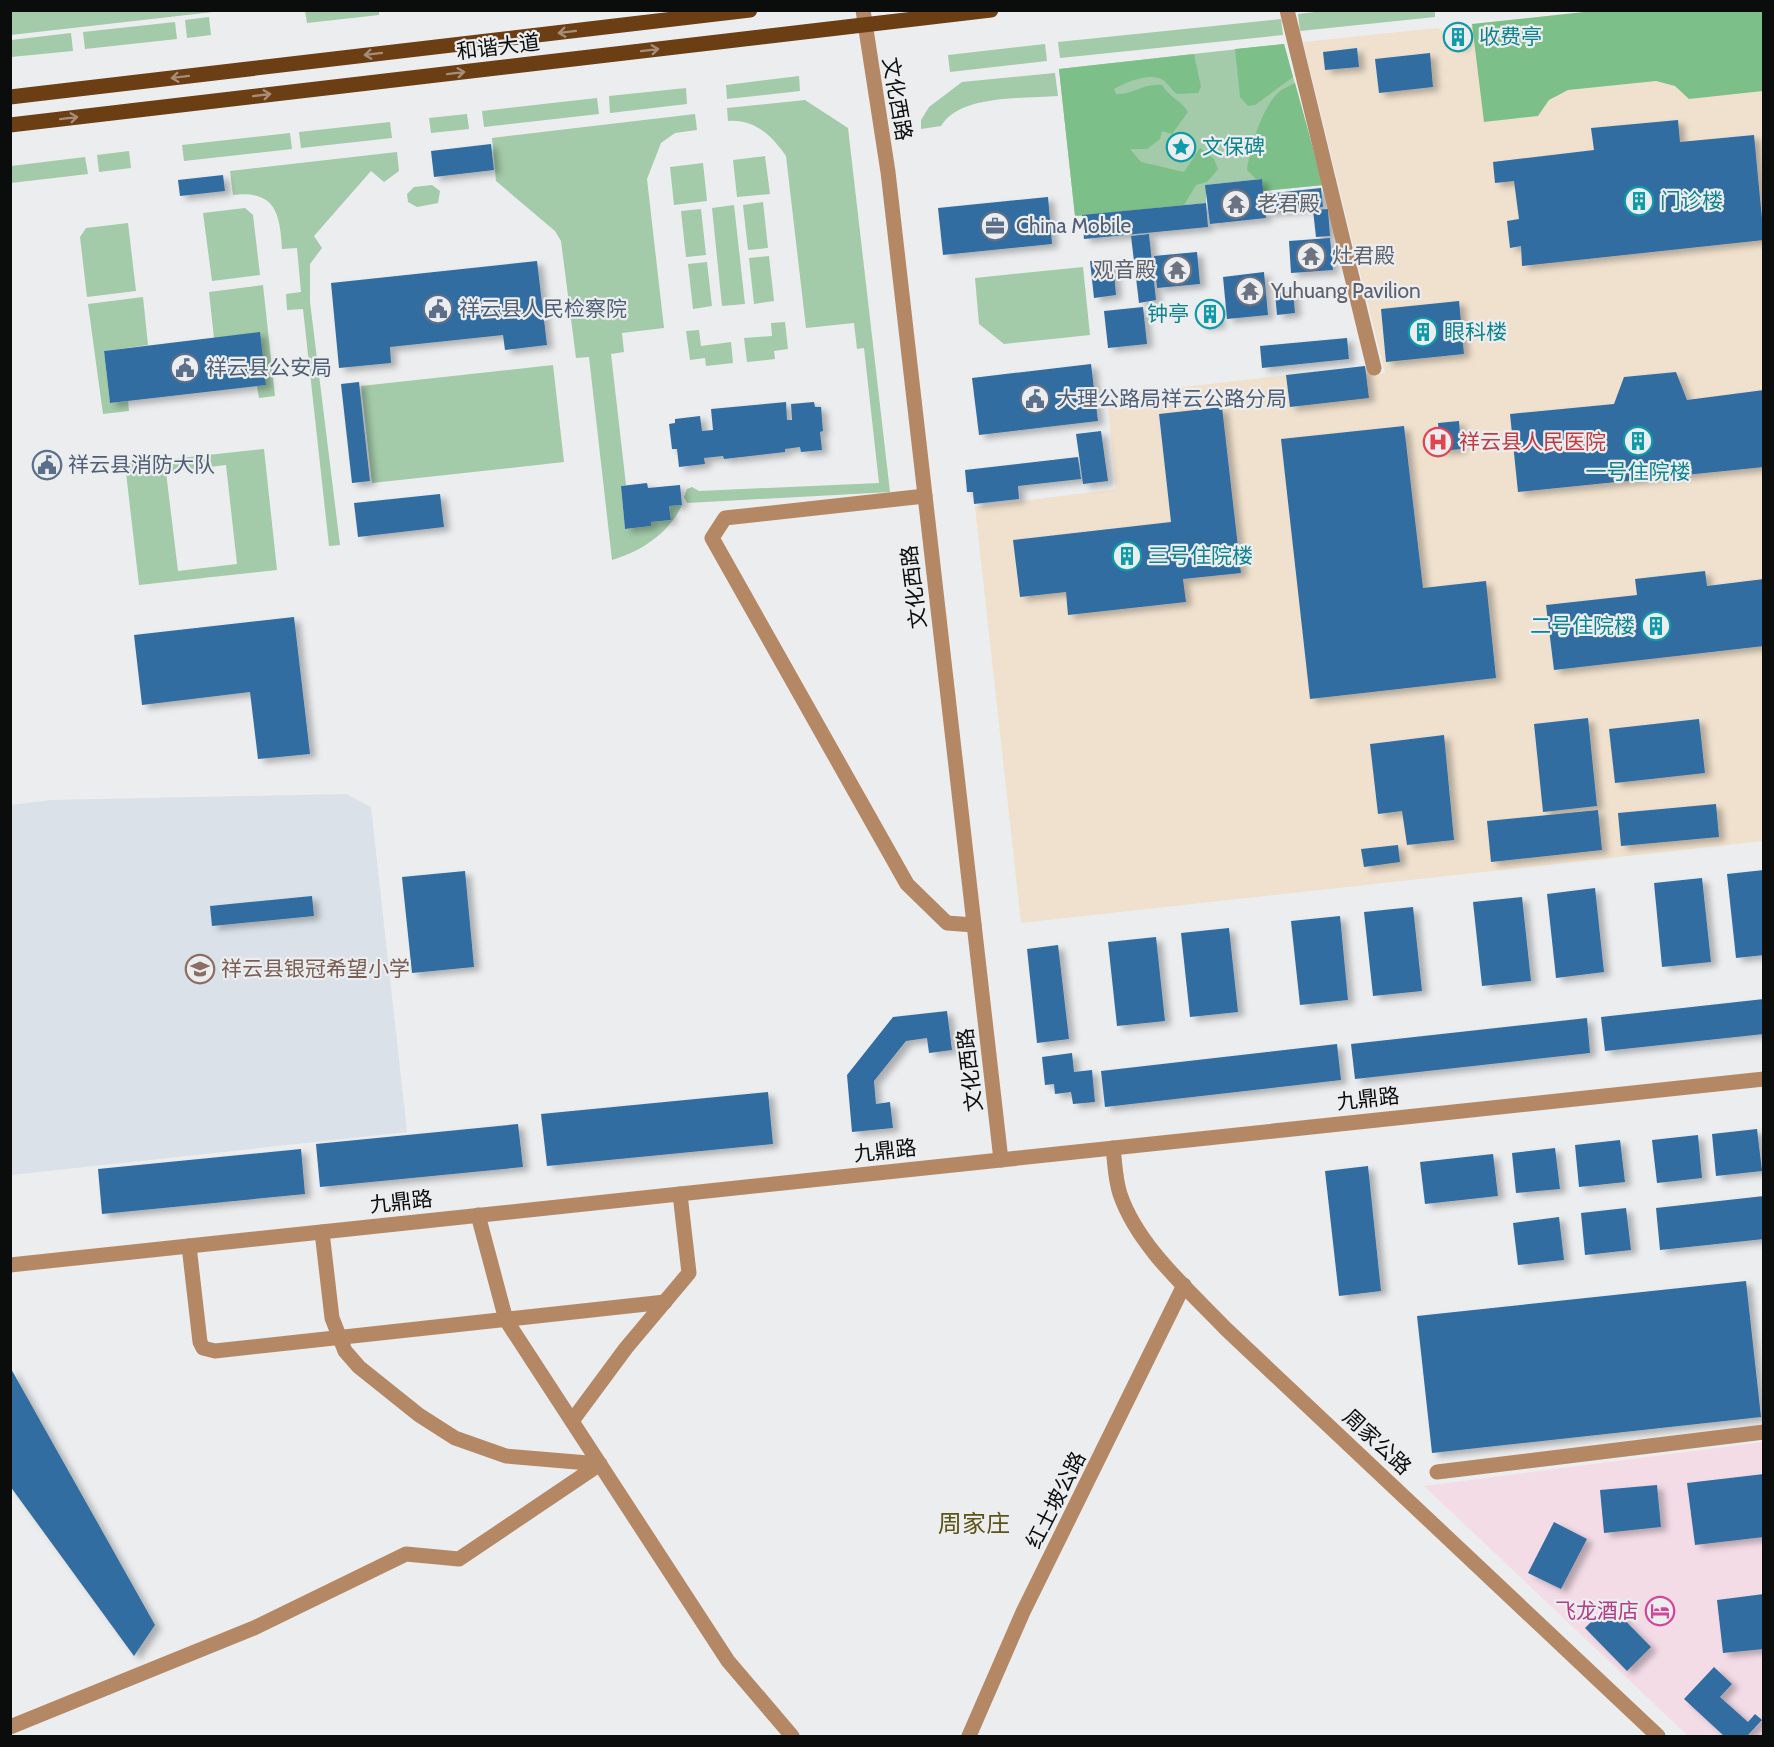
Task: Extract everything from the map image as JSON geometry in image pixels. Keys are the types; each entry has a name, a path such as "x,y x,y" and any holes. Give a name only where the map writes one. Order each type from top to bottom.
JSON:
{"main road":[{"name":"和谐大道","path":"10,97 750,10"},
{"name":"和谐大道","path":"10,125 864,18 991,10"}],"street":[{"path":"1287,10 1374,368"},
{"name":"文化西路","path":"864,18 888,172 1001,1160"},
{"path":"925,496 725,518 712,538 907,884 947,923 974,925"},
{"name":"九鼎路","path":"10,1265 1764,1079"},
{"name":"周家公路","path":"1113,1148 1120,1194 1134,1222 1156,1254 1184,1285 1226,1329 1658,1737"},
{"path":"572,1421 626,1348 689,1273 680,1194"},
{"path":"478,1215 506,1320 728,1661 792,1737"},
{"path":"322,1232 332,1318 345,1351 359,1366 418,1415 455,1438 506,1456 600,1464"},
{"path":"189,1246 200,1342 203,1348 215,1352 665,1302"},
{"name":"红土坡公路","path":"969,1737 1023,1612 1184,1285"},
{"path":"1437,1472 1764,1432"},
{"path":"10,1727 254,1628 406,1554 459,1559 600,1464"}],"shaded area":[{"name":"祥云县人民医院","path":"1593,11 1763,11 1763,841 1021,923 975,507 1116,489 1107,396 1365,366 1371,375 1385,373 1303,42 1437,28 1447,33 1470,31 1472,24"},
{"name":"祥云县银冠希望小学","path":"346,794 371,807 407,1132 11,1175 10,805 52,800"},
{"name":"飞龙酒店","path":"1763,1442 1763,1736 1688,1736 1424,1486"}],"green space":[{"path":"11,10 222,10 222,11 11,35"},
{"path":"1331,10 1435,10 1435,17 1300,31 1298,14"},
{"path":"305,11 379,11 379,15 307,23"},
{"path":"1593,11 1763,11 1763,91 1689,99 1675,86 1656,81 1568,90 1549,100 1538,116 1484,122 1472,24"},
{"path":"209,17 211,35 187,38 185,20"},
{"path":"1281,19 1283,35 1060,58 1058,42"},
{"path":"175,22 177,39 85,49 83,32"},
{"path":"71,33 73,51 11,57 11,40"},
{"path":"1045,44 1047,61 950,72 948,55"},
{"path":"1284,44 1323,185 1263,191 1262,179 1206,185 1206,203 1075,216 1059,69"},
{"path":"1284,44 1293,77 1255,105 1248,106 1240,97 1235,49"},
{"path":"1194,54 1201,87 1198,93 1177,94 1163,80 1152,77 1131,81 1114,89 1116,94 1122,94 1149,86 1162,85 1188,112 1172,134 1162,131 1160,139 1147,149 1130,149 1141,162 1184,172 1200,148 1214,159 1218,169 1207,182 1196,185 1184,205 1075,216 1059,69"},
{"path":"1055,73 1058,96 1011,98 977,103 962,108 941,126 921,129 921,120 929,107 962,82"},
{"path":"799,76 800,91 727,99 726,85"},
{"path":"1295,83 1323,185 1263,191 1262,179 1256,179 1247,170 1254,140 1272,100 1282,90"},
{"path":"686,88 687,104 610,113 609,96"},
{"path":"597,98 599,114 484,127 482,111"},
{"path":"805,100 848,128 890,492 687,503 684,497 687,489 692,487 699,491 879,483 864,348 857,349 854,323 806,328 786,156 762,130 746,123 728,121 727,108"},
{"path":"467,114 469,129 431,133 429,118"},
{"path":"695,114 697,130 675,133 661,143 647,179 664,328 622,333 624,352 611,354 626,485 621,486 625,529 651,526 651,522 671,520 669,506 682,505 670,524 653,540 634,552 612,560 589,357 576,358 561,241 555,231 496,181 492,138"},
{"path":"390,122 392,138 301,148 299,132"},
{"path":"290,133 292,149 184,161 182,145"},
{"path":"129,151 131,168 99,172 97,155"},
{"path":"397,152 399,171 384,182 371,171 314,236 322,248 310,264 310,302 340,545 329,546 303,309 287,310 286,294 301,292 297,248 282,249 277,215 267,201 259,196 233,195 230,171"},
{"path":"765,156 770,194 737,197 733,160"},
{"path":"85,157 88,174 11,183 11,166"},
{"path":"703,163 707,201 674,205 670,167"},
{"path":"432,185 440,191 438,203 417,207 408,202 407,194 414,187"},
{"path":"763,202 768,248 748,250 743,205"},
{"path":"734,205 745,304 722,306 712,208"},
{"path":"245,208 253,215 260,275 212,281 203,213"},
{"path":"701,209 706,255 686,257 681,211"},
{"path":"128,223 136,291 87,297 80,237 86,228"},
{"path":"769,256 774,301 754,304 749,258"},
{"path":"707,262 712,306 693,309 688,264"},
{"path":"1083,267 1090,335 1004,344 979,324 975,278"},
{"path":"263,285 275,396 259,398 257,386 266,385 259,333 214,338 209,292"},
{"path":"143,297 148,345 104,351 110,403 128,401 129,411 103,414 88,304"},
{"path":"785,322 788,349 774,351 775,359 747,362 744,338 772,336 771,323"},
{"path":"699,330 701,346 731,342 733,363 706,366 705,358 690,360 686,331"},
{"path":"553,365 564,462 372,483 361,386"},
{"path":"264,449 277,570 139,585 125,464","holes":["226,465 237,564 178,571 166,472"]}],"building":[{"name":"收费亭","path":"1463,28 1464,45 1454,46 1452,29"},
{"path":"1357,48 1359,67 1325,70 1323,52"},
{"path":"1430,53 1433,87 1379,93 1375,59"},
{"name":"门诊楼","path":"1678,120 1680,142 1754,135 1764,240 1522,266 1521,246 1510,248 1507,221 1519,219 1514,181 1495,183 1493,162 1594,150 1591,128"},
{"path":"491,144 494,170 434,177 431,151"},
{"path":"223,175 225,191 180,196 178,180"},
{"name":"老君殿","path":"1262,179 1266,218 1210,224 1205,185"},
{"path":"1321,188 1323,207 1267,213 1265,194"},
{"name":"China Mobile","path":"1048,197 1052,244 943,255 938,208"},
{"path":"1206,203 1208,227 1084,239 1082,215"},
{"path":"1328,209 1330,236 1316,237 1313,210"},
{"path":"1149,234 1156,300 1139,303 1131,236"},
{"name":"灶君殿","path":"1330,238 1333,270 1291,273 1289,241"},
{"name":"观音殿","path":"1197,252 1200,284 1157,288 1154,256"},
{"path":"1113,259 1116,295 1094,298 1090,261"},
{"name":"祥云县人民检察院","path":"537,261 547,345 505,350 503,335 390,347 391,363 339,368 331,283"},
{"path":"1264,272 1268,315 1227,319 1223,277"},
{"path":"1293,290 1295,313 1277,315 1275,293"},
{"name":"眼科楼","path":"1459,301 1464,354 1386,362 1381,309"},
{"name":"钟亭","path":"1217,302 1220,324 1202,326 1199,304"},
{"path":"1143,307 1147,344 1108,348 1104,311"},
{"name":"祥云县公安局","path":"260,332 266,385 110,403 104,351"},
{"path":"1347,338 1349,359 1262,368 1260,346"},
{"name":"大理公路局祥云公路分局","path":"1091,364 1098,421 979,435 972,378"},
{"path":"1365,366 1369,398 1290,407 1286,375"},
{"name":"一号住院楼","path":"1676,372 1687,400 1764,390 1764,467 1518,492 1510,414 1614,404 1624,377"},
{"path":"359,382 370,481 352,483 341,384"},
{"path":"786,402 787,420 792,420 791,404 814,402 815,407 821,407 822,450 801,452 800,447 785,449 785,452 724,459 723,456 704,458 705,464 679,467 677,449 672,449 669,424 675,423 675,419 700,416 702,431 713,430 711,409"},
{"name":"三号住院楼","path":"1222,407 1241,573 1183,579 1186,602 1068,615 1066,592 1020,597 1013,540 1171,522 1159,414"},
{"path":"1459,421 1461,449 1441,451 1438,423"},
{"path":"1404,426 1423,588 1486,581 1496,678 1310,699 1281,439"},
{"path":"1101,431 1108,481 1083,484 1076,434"},
{"path":"1078,457 1081,479 1018,486 1019,499 974,504 973,492 967,492 965,470"},
{"path":"647,483 648,488 680,485 682,505 669,506 671,520 651,522 651,526 625,529 621,486"},
{"path":"440,494 444,527 358,537 354,503"},
{"name":"二号住院楼","path":"1705,571 1707,586 1764,579 1764,646 1554,670 1546,605 1637,595 1635,579"},
{"path":"294,617 310,754 258,759 250,692 142,705 134,635"},
{"path":"1588,718 1597,806 1543,812 1534,724"},
{"path":"1699,719 1705,773 1615,783 1609,729"},
{"path":"1444,735 1454,840 1407,845 1402,811 1378,814 1370,744"},
{"path":"1716,804 1719,837 1621,846 1618,813"},
{"path":"1598,810 1602,850 1491,862 1487,821"},
{"path":"1398,845 1400,862 1364,867 1361,849"},
{"path":"1764,870 1764,955 1736,958 1727,874"},
{"path":"465,871 474,967 412,973 402,877"},
{"path":"1702,878 1711,962 1662,967 1654,883"},
{"path":"1595,888 1604,972 1556,978 1547,894"},
{"path":"312,896 314,916 212,926 210,906"},
{"path":"1522,897 1531,981 1482,986 1473,902"},
{"path":"1413,907 1422,991 1373,996 1364,912"},
{"path":"1340,916 1348,1000 1300,1005 1291,921"},
{"path":"1229,928 1238,1012 1190,1017 1181,933"},
{"path":"1156,937 1165,1021 1117,1026 1108,942"},
{"path":"1058,945 1069,1039 1037,1043 1027,949"},
{"path":"1764,999 1764,1034 1605,1051 1601,1017"},
{"path":"947,1011 952,1050 929,1053 927,1038 906,1041 874,1081 876,1104 890,1102 893,1128 852,1132 847,1075 893,1017"},
{"path":"1587,1018 1590,1053 1355,1079 1351,1044"},
{"path":"1337,1044 1341,1080 1105,1107 1101,1071"},
{"path":"1072,1053 1074,1072 1092,1070 1095,1102 1073,1104 1071,1092 1055,1094 1054,1084 1045,1085 1042,1057"},
{"path":"768,1092 773,1144 547,1166 541,1114"},
{"path":"518,1124 523,1167 320,1187 316,1144"},
{"path":"1757,1129 1762,1171 1716,1176 1712,1134"},
{"path":"1698,1135 1702,1178 1657,1183 1652,1140"},
{"path":"1620,1140 1625,1182 1579,1187 1575,1145"},
{"path":"1555,1148 1560,1189 1516,1193 1512,1153"},
{"path":"301,1149 305,1194 102,1214 98,1169"},
{"path":"1493,1154 1498,1196 1425,1204 1420,1162"},
{"path":"1368,1166 1381,1291 1339,1296 1325,1171"},
{"path":"1764,1196 1764,1239 1660,1250 1656,1208"},
{"path":"1626,1208 1631,1250 1585,1255 1581,1213"},
{"path":"1559,1217 1564,1260 1518,1265 1513,1223"},
{"path":"1746,1281 1761,1417 1432,1453 1417,1316"},
{"path":"10,1367 155,1625 134,1656 10,1486"},
{"path":"1764,1474 1764,1537 1695,1545 1687,1483"},
{"path":"1657,1485 1661,1527 1604,1533 1600,1490"},
{"path":"1554,1522 1587,1539 1561,1589 1528,1573"},
{"path":"1764,1594 1764,1649 1723,1653 1717,1600"},
{"path":"1609,1604 1651,1647 1627,1671 1585,1628"},
{"path":"1714,1667 1732,1684 1720,1697 1748,1722 1755,1714 1762,1720 1747,1736 1724,1736 1684,1699"}],"place":[{"name":"收费亭","path":"1458,37"},
{"name":"文保碑","path":"1181,147"},
{"name":"门诊楼","path":"1639,201"},
{"name":"老君殿","path":"1236,204"},
{"name":"China Mobile","path":"995,226"},
{"name":"灶君殿","path":"1311,256"},
{"name":"观音殿","path":"1177,270"},
{"name":"Yuhuang Pavilion","path":"1250,291"},
{"name":"祥云县人民检察院","path":"438,309"},
{"name":"钟亭","path":"1210,314"},
{"name":"眼科楼","path":"1423,332"},
{"name":"祥云县公安局","path":"185,368"},
{"name":"大理公路局祥云公路分局","path":"1035,399"},
{"name":"一号住院楼","path":"1638,441"},
{"name":"祥云县人民医院","path":"1438,442"},
{"name":"祥云县消防大队","path":"47,465"},
{"name":"三号住院楼","path":"1127,556"},
{"name":"二号住院楼","path":"1656,626"},
{"name":"祥云县银冠希望小学","path":"200,969"},
{"name":"飞龙酒店","path":"1660,1611"}],"district":[{"name":"周家庄","path":"974,1524"}]}
